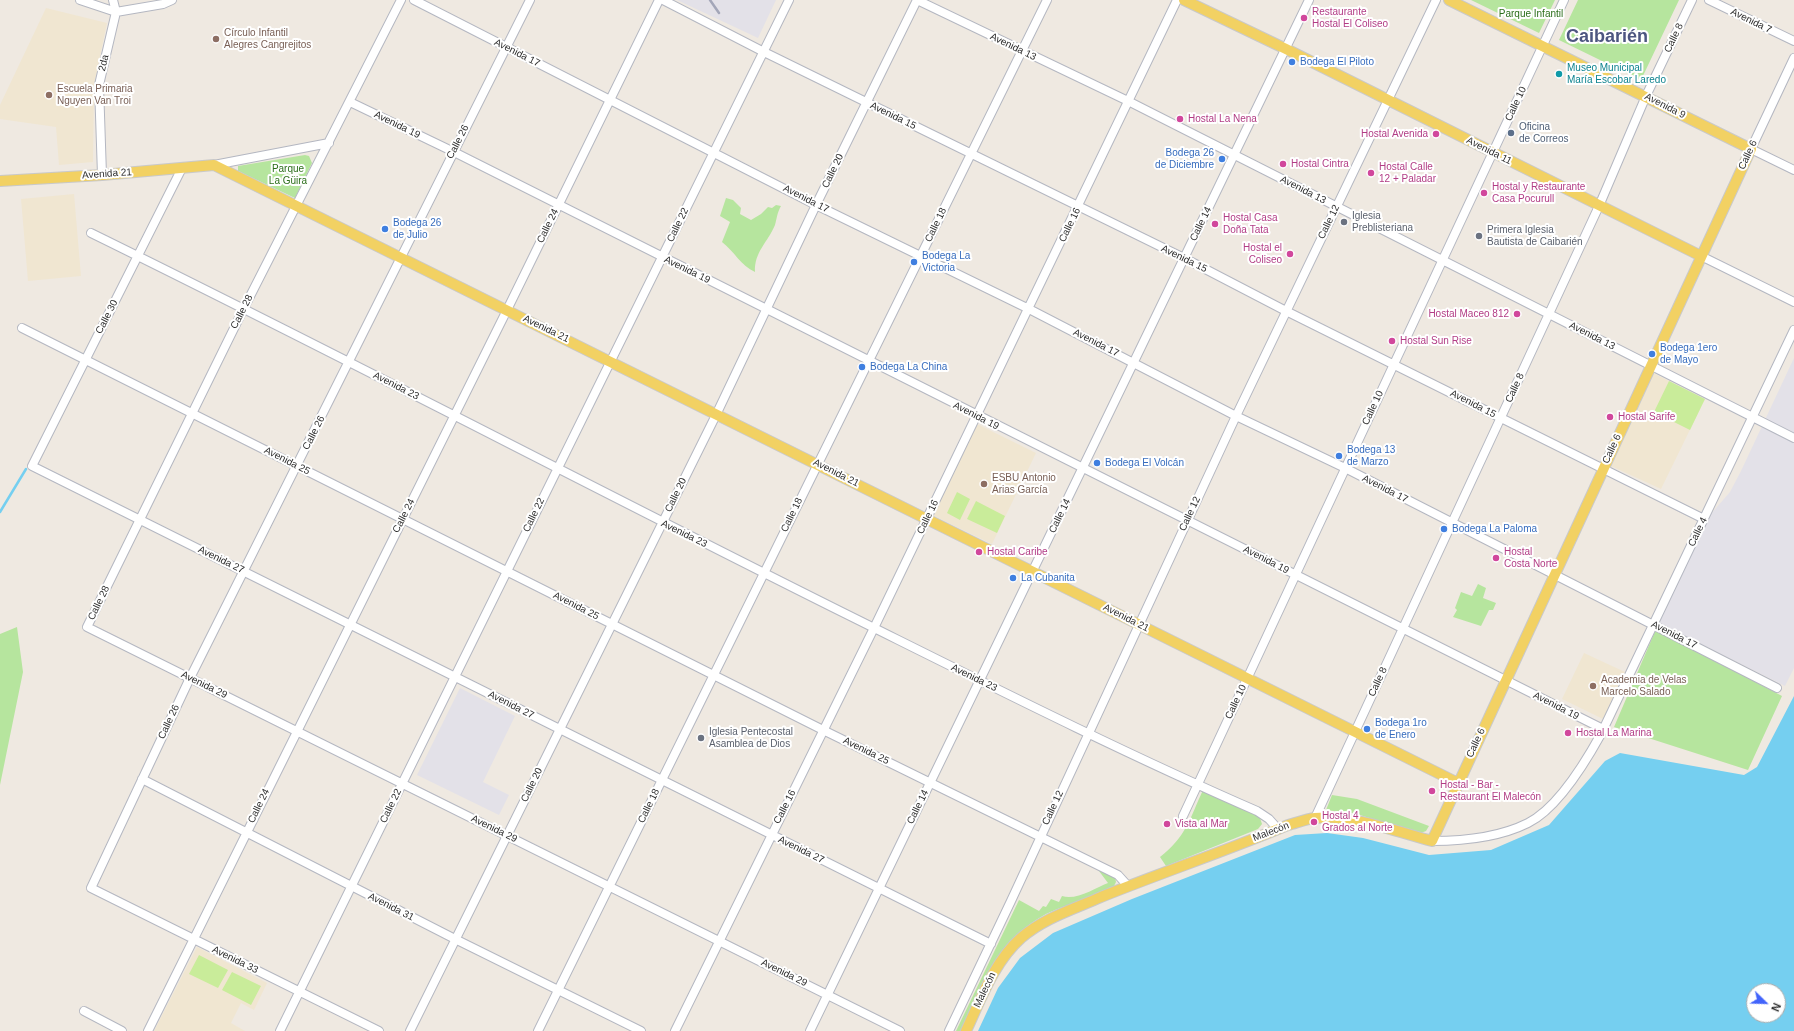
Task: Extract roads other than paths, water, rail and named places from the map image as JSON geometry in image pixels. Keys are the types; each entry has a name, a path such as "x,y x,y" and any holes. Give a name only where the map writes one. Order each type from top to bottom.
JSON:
{"main road":[{"name":"Avenida 11","path":"1184,0 1286,49 1701,256"},
{"name":"Avenida 9","path":"1449,0 1543,45 1751,149"},
{"name":"Calle 6","path":"1432,841 1602,468 1751,149"},
{"name":"Avenida 21","path":"0,181 102,175 214,164 1458,783"},
{"name":"Malecón","path":"966,1031 998,966 1008,951 1020,938 1044,921 1128,886 1278,829 1315,818 1335,818 1370,824 1432,841"}],"street":[{"path":"80,0 116,12 163,4 172,0"},
{"name":"2da","path":"102,175 99,85 116,12 113,0"},
{"name":"Calle 28","path":"87,627 243,310 401,0"},
{"name":"Avenida 17","path":"414,0 816,205 1029,309 1236,416 1345,468 1777,688"},
{"name":"Calle 26","path":"91,888 190,678 349,363 400,256 530,0"},
{"name":"Calle 24","path":"148,1031 349,624 507,310 659,0"},
{"name":"Avenida 15","path":"663,0 866,103 1078,208 1184,258 1286,311 1704,519"},
{"name":"Calle 22","path":"280,1031 789,0"},
{"name":"Avenida 13","path":"917,0 1128,101 1337,206 1548,315 1794,438"},
{"name":"Calle 20","path":"410,1031 716,414 816,205 917,0"},
{"name":"Calle 18","path":"538,1031 1046,0"},
{"name":"Calle 16","path":"675,1031 874,628 1078,208 1177,0"},
{"name":"Calle 14","path":"810,1031 1309,0"},
{"name":"Calle 12","path":"949,1031 991,944 1236,416 1436,0"},
{"name":"Calle 10","path":"1183,816 1564,0"},
{"name":"Calle 8","path":"1315,818 1599,206 1646,96 1692,0"},
{"name":"Avenida 7","path":"1709,0 1794,41"},
{"name":"Calle 6","path":"1751,149 1794,58"},
{"name":"Avenida 19","path":"350,102 454,152 868,362 1505,680 1602,732"},
{"name":"Avenida 21","path":"214,164 328,143"},
{"name":"Avenida 9","path":"1751,149 1794,170"},
{"name":"Calle 30","path":"32,466 182,168"},
{"name":"Avenida 23","path":"92,233 662,523 980,681 1088,734 1197,785 1257,811 1269,819 1278,829"},
{"name":"Avenida 11","path":"1701,256 1794,302"},
{"name":"Avenida 25","path":"22,328 507,570 823,730 1118,875 1128,886"},
{"name":"Calle 4","path":"1602,732 1794,330"},
{"name":"Avenida 27","path":"32,466 991,944"},
{"name":"Avenida 29","path":"87,627 900,1031"},
{"name":"Malecón","path":"1432,841 1464,841 1489,836 1528,823 1547,809 1580,772 1602,732"},
{"name":"Avenida 31","path":"142,779 455,939 641,1031"},
{"name":"Avenida 33","path":"91,888 379,1031"},
{"path":"84,1011 122,1031"}],"water":[{"path":"1794,696 1794,1031 978,1031 998,988 1020,958 1053,933 1132,899 1295,835 1327,833 1363,838 1429,855 1491,850 1549,825 1605,761 1620,753 1744,775 1757,767"}],"waterway":[{"path":"0,512 26,469"}],"railway":[{"path":"710,0 719,13"}],"place":[{"name":"Restaurante Hostal El Coliseo","path":"1304,18"},
{"name":"Círculo Infantil Alegres Cangrejitos","path":"216,39"},
{"name":"Bodega El Piloto","path":"1292,62"},
{"name":"Museo Municipal María Escobar Laredo","path":"1559,74"},
{"name":"Escuela Primaria Nguyen Van Troi","path":"49,95"},
{"name":"Hostal La Nena","path":"1180,119"},
{"name":"Oficina de Correos","path":"1511,133"},
{"name":"Hostal Avenida","path":"1436,134"},
{"name":"Bodega 26 de Diciembre","path":"1222,159"},
{"name":"Hostal Cintra","path":"1283,164"},
{"name":"Hostal Calle 12 + Paladar","path":"1371,173"},
{"name":"Hostal y Restaurante Casa Pocurull","path":"1484,193"},
{"name":"Iglesia Preblisteriana","path":"1344,222"},
{"name":"Hostal Casa Doña Tata","path":"1215,224"},
{"name":"Bodega 26 de Julio","path":"385,229"},
{"name":"Primera Iglesia Bautista de Caibarién","path":"1479,236"},
{"name":"Hostal el Coliseo","path":"1290,254"},
{"name":"Bodega La Victoria","path":"914,262"},
{"name":"Hostal Maceo 812","path":"1517,314"},
{"name":"Hostal Sun Rise","path":"1392,341"},
{"name":"Bodega 1ero de Mayo","path":"1652,354"},
{"name":"Bodega La China","path":"862,367"},
{"name":"Hostal Sarife","path":"1610,417"},
{"name":"Bodega 13 de Marzo","path":"1339,456"},
{"name":"Bodega El Volcán","path":"1097,463"},
{"name":"ESBU Antonio Arias García","path":"984,484"},
{"name":"Bodega La Paloma","path":"1444,529"},
{"name":"Hostal Caribe","path":"979,552"},
{"name":"Hostal Costa Norte","path":"1496,558"},
{"name":"La Cubanita","path":"1013,578"},
{"name":"Academia de Velas Marcelo Salado","path":"1593,686"},
{"name":"Bodega 1ro de Enero","path":"1367,729"},
{"name":"Hostal La Marina","path":"1568,733"},
{"name":"Iglesia Pentecostal Asamblea de Dios","path":"701,738"},
{"name":"Hostal - Bar - Restaurant El Malecón","path":"1432,791"},
{"name":"Hostal 4 Grados al Norte","path":"1314,822"},
{"name":"Vista al Mar","path":"1167,824"}],"district":[{"name":"Caibarién","path":"1607,37"}],"park label":[{"name":"Parque Infantil","path":"1531,14"},
{"name":"Parque La Güira","path":"288,174"}]}
